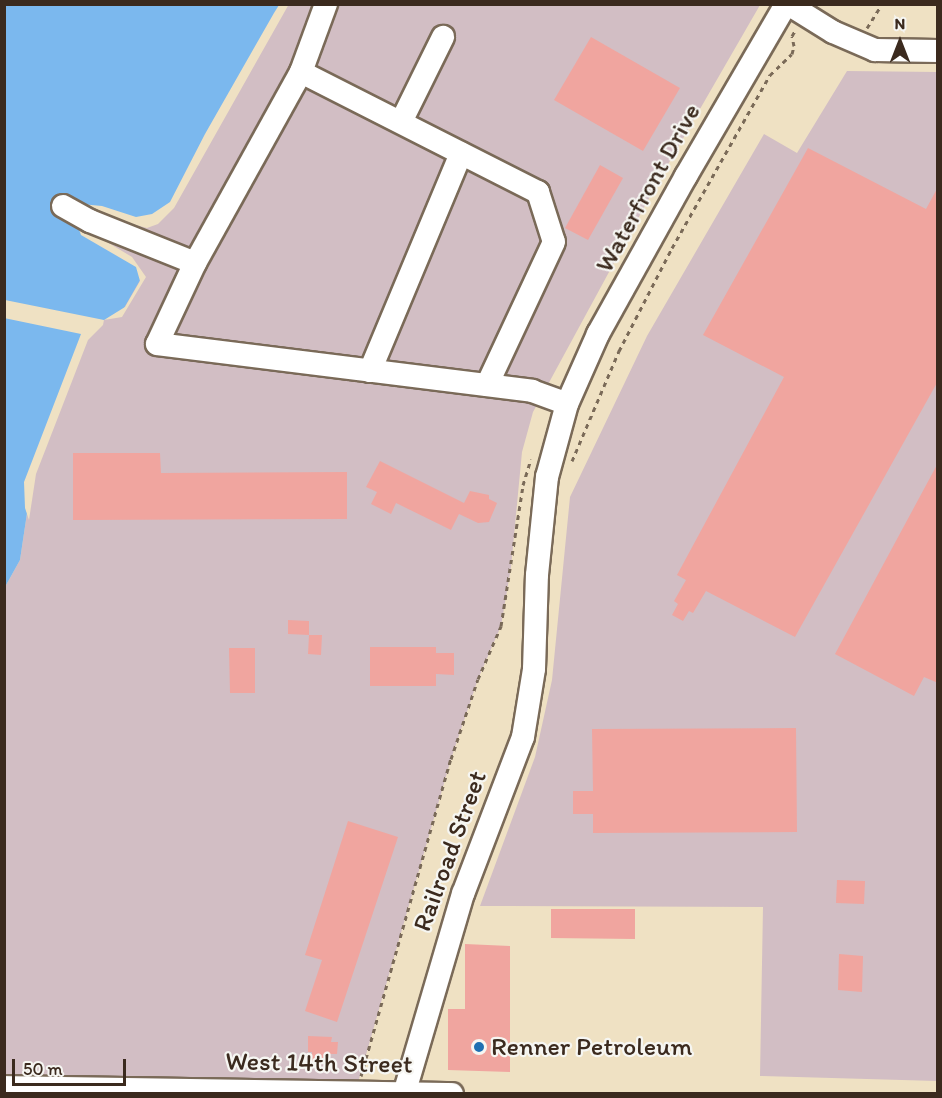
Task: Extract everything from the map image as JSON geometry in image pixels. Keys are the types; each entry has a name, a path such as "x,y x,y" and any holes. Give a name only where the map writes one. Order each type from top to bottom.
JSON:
{"street":[{"path":"327,4 301,72 195,263 157,344 532,391 567,404"},
{"path":"787,4 833,32 875,50 938,51"},
{"name":"Waterfront Drive","path":"536,626 537,575 547,477 567,404 598,334 787,4"},
{"path":"401,122 443,37"},
{"path":"301,72 538,192 554,242 487,385"},
{"path":"370,370 461,153"},
{"path":"63,206 90,220 195,263"},
{"name":"Railroad Street","path":"404,1093 463,894 523,737 534,669 536,626"},
{"name":"West 14th Street","path":"4,1087 369,1090 452,1094"}],"path":[{"path":"862,44 868,26 882,4"}],"shaded area":[{"path":"286,5 760,5 659,180 533,412 522,452 511,567 501,626 478,679 451,759 355,1093 5,1094 5,587 20,560 33,473 85,232 95,210"},
{"path":"847,71 937,72 937,1081 760,1076 763,907 480,906 535,757 552,680 570,497 647,336 764,134 797,153"}],"water":[{"path":"5,5 286,5 172,206 156,222 94,211 85,233 131,260 143,275 120,315 104,320 85,338 33,473 20,560 5,587"}],"pier":[{"path":"289,4 174,208 158,224 147,228 117,220 81,204 102,206 136,217 152,214 170,202 205,134 274,13 279,5"},
{"path":"77,224 132,257 146,277 122,317 104,320 125,307 140,281 136,267 81,235"},
{"path":"5,300 104,320 103,325 88,340 36,474 29,520 25,508 24,482 81,334 4,318"}],"building":[{"path":"591,37 680,88 643,151 554,100"},
{"path":"808,148 926,209 938,187 938,381 795,637 706,591 693,613 689,611 683,621 672,615 678,604 674,601 686,580 677,575 784,377 703,335"},
{"path":"600,165 623,178 588,240 565,228"},
{"path":"73,453 160,453 161,473 347,472 347,519 73,520"},
{"path":"380,461 464,503 470,491 489,495 489,499 497,503 489,522 478,523 459,514 451,530 396,503 391,514 371,504 377,492 366,487"},
{"path":"938,463 938,683 924,677 914,696 835,654"},
{"path":"288,620 309,621 309,635 288,634"},
{"path":"309,635 322,635 321,655 308,654"},
{"path":"370,647 436,647 436,653 454,653 454,675 436,674 436,686 370,686"},
{"path":"229,648 255,648 255,693 230,693"},
{"path":"796,728 797,832 593,833 593,814 573,814 573,791 593,791 592,729"},
{"path":"348,821 398,837 337,1022 305,1011 322,960 305,955"},
{"path":"837,880 865,881 864,904 836,903"},
{"path":"551,909 635,909 635,939 551,938"},
{"path":"465,944 510,946 510,1072 448,1070 448,1009 465,1009"},
{"path":"839,954 863,956 862,992 838,990"},
{"path":"308,1036 332,1037 331,1042 338,1042 337,1054 328,1054 328,1062 312,1061 312,1052 308,1052"}],"place":[{"name":"Renner Petroleum","path":"479,1047"}]}
